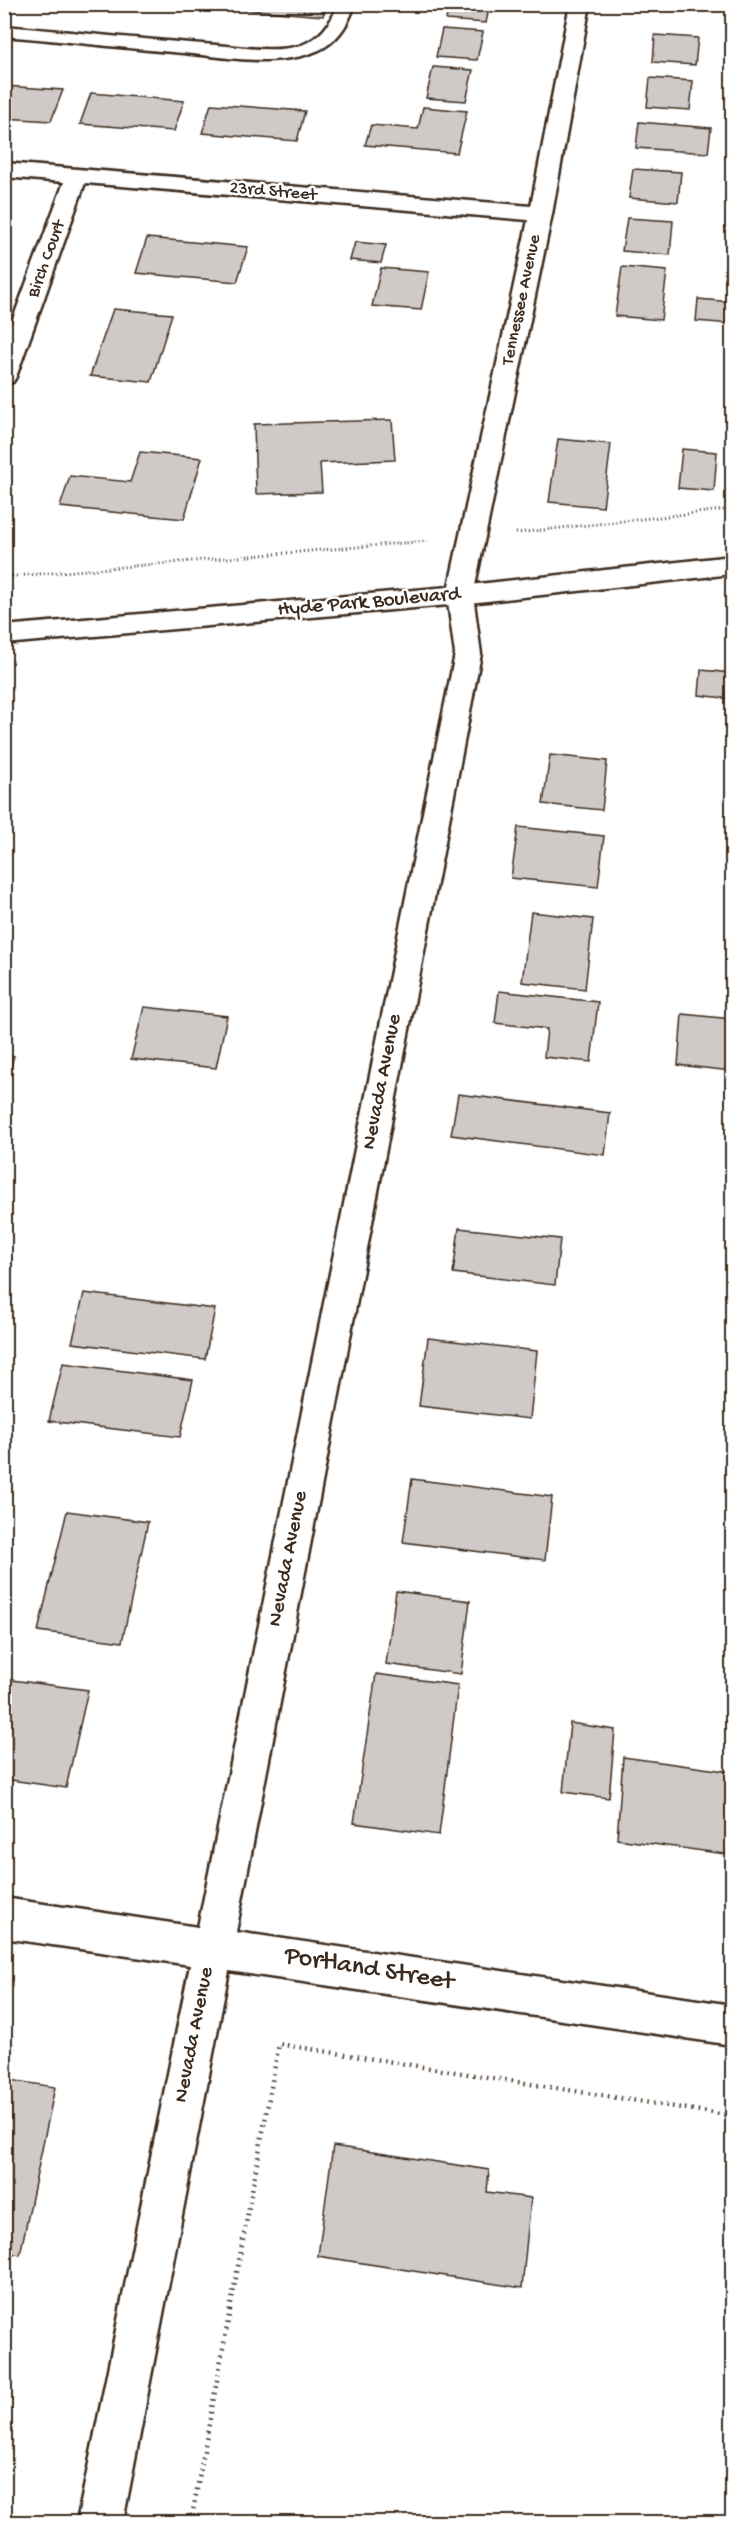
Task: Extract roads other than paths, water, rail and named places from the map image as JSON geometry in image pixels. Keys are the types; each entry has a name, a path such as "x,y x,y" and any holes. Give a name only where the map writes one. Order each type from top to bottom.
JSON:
{"street":[{"name":"Tennessee Avenue","path":"460,595 541,214 580,4"},
{"name":"23rd Street","path":"4,170 541,214"},
{"name":"Birch Court","path":"4,376 76,176"},
{"name":"Hyde Park Boulevard","path":"4,635 460,595 732,565"},
{"name":"Nevada Avenue","path":"100,2523 468,654 460,595"},
{"name":"Portland Street","path":"4,1918 732,2025"}],"lane":[{"path":"4,31 174,48 268,54 290,53 304,50 330,36 343,16 347,4"}]}
